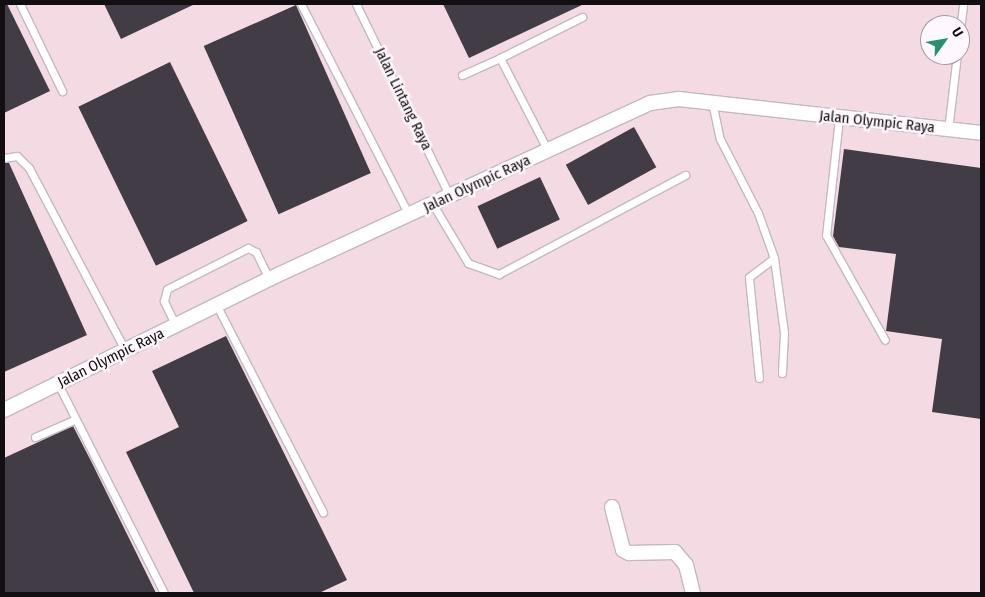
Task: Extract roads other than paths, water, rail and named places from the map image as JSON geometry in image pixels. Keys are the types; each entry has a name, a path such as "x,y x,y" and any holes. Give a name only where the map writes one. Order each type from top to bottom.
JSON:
{"street":[{"name":"Jalan Olympic Raya","path":"4,410 217,306 269,278 410,215 449,195 549,151 650,103 679,99 981,133"},
{"path":"612,507 623,550 629,553 675,552 686,566 693,593"}],"lane":[{"path":"20,4 62,91"},
{"path":"301,4 410,215"},
{"name":"Jalan Lintang Raya","path":"356,4 449,195"},
{"path":"462,75 582,17"},
{"path":"500,58 549,151"},
{"path":"948,130 956,65"},
{"path":"712,102 720,139 758,213 774,258 784,333 782,373"},
{"path":"839,118 826,235 885,340"},
{"path":"4,158 17,156 29,168 125,350"},
{"path":"432,203 468,263 480,270 499,274 685,175"},
{"path":"176,326 164,301 167,289 248,248 256,252 269,278"},
{"path":"758,378 749,278 774,258"},
{"path":"217,306 323,512"},
{"path":"58,384 74,420 164,593"},
{"path":"35,438 74,420"}]}
